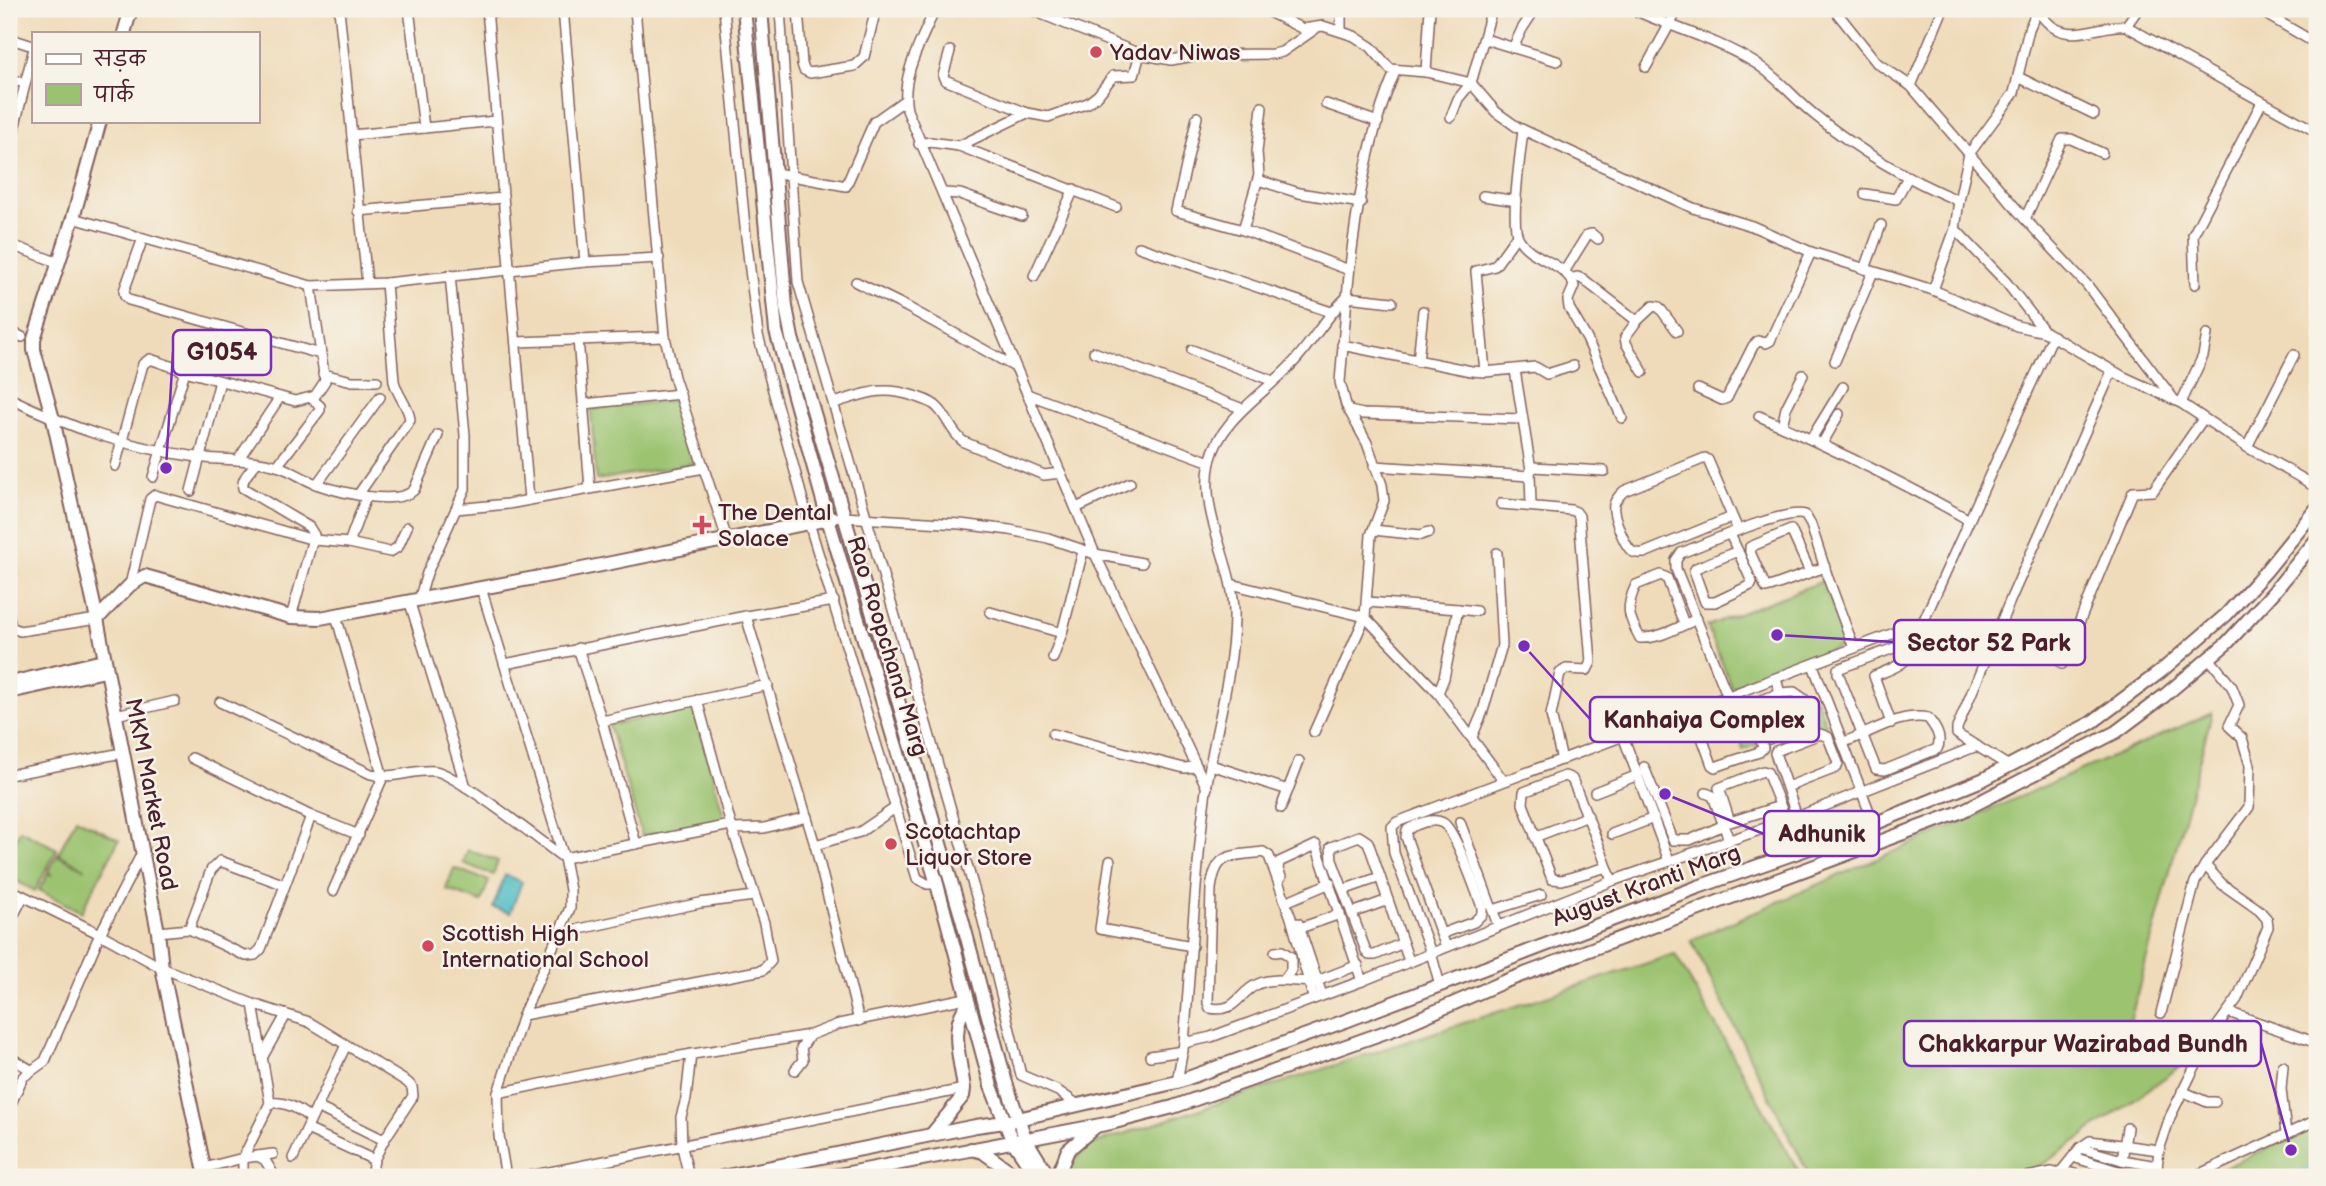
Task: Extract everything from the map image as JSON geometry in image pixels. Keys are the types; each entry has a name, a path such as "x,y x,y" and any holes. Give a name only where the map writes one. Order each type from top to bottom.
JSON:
{"main road":[{"path":"124,32 131,9"},
{"name":"Rao Roopchand Marg","path":"744,9 776,331 828,519 937,884 991,1086 1005,1122 1018,1139"},
{"name":"Rao Roopchand Marg","path":"761,11 786,307 792,338 962,919 1018,1119 1018,1139"},
{"name":"MKM Market Road","path":"100,122 33,345 53,419 97,619 104,666 158,932 162,968 205,1172"},
{"name":"August Kranti Marg","path":"722,1177 932,1134 1005,1122 1177,1082 1874,824 1982,780 2091,723 2160,672 2226,615 2317,508"},
{"path":"97,619 139,578 152,577 306,619 336,616 844,517"},
{"name":"August Kranti Marg","path":"828,1177 1099,1125 1173,1107 1397,1028 1503,982 1959,812 2116,732 2164,696 2227,643 2317,539"},
{"path":"9,683 104,666"},
{"path":"9,692 104,666"},
{"path":"1652,905 1658,925"},
{"path":"932,1134 958,1102 964,1089 957,1021 967,1001"},
{"path":"1390,1004 1397,1028"},
{"path":"1348,1020 1355,1043"},
{"path":"1057,1177 1068,1150 1099,1125"},
{"path":"1018,1139 1037,1177"},
{"path":"1018,1139 1049,1177"},
{"path":"970,1149 983,1152 1017,1177"}],"street":[{"path":"340,9 367,284"},
{"path":"409,9 424,128"},
{"path":"527,9 487,10 529,499"},
{"path":"563,9 585,262"},
{"path":"635,9 664,337 727,540"},
{"path":"724,9 754,314 809,523 917,878 927,884 937,884"},
{"path":"761,11 784,9 798,282 981,913 1021,1075 1058,1091 1078,1105"},
{"path":"798,9 802,64 810,73 854,66 860,62 864,57 876,9"},
{"path":"935,9 911,67 905,100 919,144 944,194 1096,554 1207,788"},
{"path":"1029,9 1140,54 1171,60 1200,55 1282,52 1317,27"},
{"path":"1263,9 1303,29 1317,27 1341,31 1364,42 1386,66 1396,70 1426,72 1471,83 1496,112 1523,130 1693,208 1752,226 1811,252 1933,290 2017,326 2049,334 2112,371 2178,401 2247,447 2314,485 2317,471"},
{"path":"1341,9 1341,31"},
{"path":"1426,72 1430,9"},
{"path":"1451,117 1458,99 1471,83 1492,9"},
{"path":"1513,48 1535,9"},
{"path":"1632,9 1698,34 1757,64 1815,115 1861,150 1908,177 1959,201"},
{"path":"1646,66 1678,9"},
{"path":"1834,9 1877,63 1911,86 2025,219 2101,301 2178,401"},
{"path":"1911,86 1943,9"},
{"path":"2126,26 2138,9"},
{"path":"2257,9 2317,44"},
{"path":"1933,290 1955,229 1969,154 2014,93 2029,29 2038,10 2053,27 2066,33 2084,32 2113,24 2126,26 2317,132"},
{"path":"11,39 32,46"},
{"path":"1485,39 1557,61"},
{"path":"950,51 943,76 945,80 1027,113 1044,117 1056,116 1088,103 1113,76 1134,75 1140,54"},
{"path":"9,149 32,56"},
{"path":"1314,732 1365,617 1369,545 1384,500 1382,485 1367,443 1349,411 1340,382 1349,270 1361,203 1385,93 1396,70"},
{"path":"2018,77 2094,114"},
{"path":"9,79 25,83"},
{"path":"776,173 846,186 874,122 905,100"},
{"path":"2195,284 2193,235 2262,102"},
{"path":"1326,104 1378,122"},
{"path":"1242,230 1258,180 1256,152 1262,107"},
{"path":"959,146 1027,113"},
{"path":"1197,117 1176,211 1242,230 1349,270"},
{"path":"352,135 496,121"},
{"path":"1485,372 1476,271 1495,266 1517,235 1523,130"},
{"path":"2025,219 2062,139 2071,139 2102,153"},
{"path":"919,144 930,142 959,146 1116,207"},
{"path":"1865,194 1896,200 1908,177"},
{"path":"1258,180 1299,193 1361,203"},
{"path":"1034,276 1074,189"},
{"path":"944,194 960,194 1022,216"},
{"path":"1483,196 1517,201"},
{"path":"358,211 503,198"},
{"path":"73,218 311,286 386,283 585,262 659,258"},
{"path":"1835,361 1869,270 1881,225"},
{"path":"1955,229 2006,282 2049,334"},
{"path":"1567,275 1587,235 1592,234 1598,239"},
{"path":"1517,235 1531,252 1567,275 1583,279 1637,321"},
{"path":"143,238 124,291 129,300 320,354"},
{"path":"9,244 59,263"},
{"path":"1139,247 1331,312"},
{"path":"1698,389 1723,400 1727,398 1754,346 1758,341 1770,341 1811,252"},
{"path":"450,275 465,435 465,489 414,601 466,787"},
{"path":"1567,275 1574,286 1568,300 1569,308 1587,339 1622,418"},
{"path":"856,282 1015,367"},
{"path":"349,543 362,496 410,419 410,412 398,396 394,381 386,283"},
{"path":"115,467 146,361 154,359 185,372 295,401 311,398 322,388 323,374 311,286"},
{"path":"1177,1082 1184,1047 1207,788 1228,670 1234,619 1231,584 1210,503 1210,462 1224,431 1243,409 1298,357 1331,312 1347,297 1391,302"},
{"path":"1643,372 1626,344 1625,337 1637,321 1655,306 1659,307 1677,331"},
{"path":"1418,362 1423,311"},
{"path":"9,331 22,337"},
{"path":"1440,985 1432,953 1394,853 1392,827 1405,817 1728,698 1923,622 1928,616 2049,334"},
{"path":"2178,401 2203,356 2207,334"},
{"path":"516,342 664,337"},
{"path":"578,339 590,488"},
{"path":"1342,345 1418,362 1485,372 1535,368 1547,374 1573,366"},
{"path":"1192,350 1273,381"},
{"path":"1094,352 1243,409"},
{"path":"2247,447 2294,355"},
{"path":"1516,370 1531,473 1531,505"},
{"path":"2009,766 1957,734 1957,728 2038,535 2112,371"},
{"path":"153,477 185,372"},
{"path":"323,374 352,382 377,381"},
{"path":"1782,426 1786,408 1803,375"},
{"path":"191,491 220,381"},
{"path":"1811,439 1843,387"},
{"path":"834,403 886,389 898,391 935,405 947,418 958,438 964,442 1044,475 1061,473"},
{"path":"584,404 680,394"},
{"path":"1027,394 1210,462"},
{"path":"239,460 280,397"},
{"path":"317,484 380,397"},
{"path":"9,398 53,419 121,444 277,466 317,484 362,496 409,495 438,435"},
{"path":"277,466 320,410 320,406 311,398"},
{"path":"1349,411 1363,414 1522,419"},
{"path":"1822,443 1839,414"},
{"path":"1759,416 1822,443 1969,520"},
{"path":"2062,664 2133,492 2152,491 2203,419"},
{"path":"1732,517 1636,554 1625,544 1613,509 1614,502 1624,492 1705,458 1732,517 1731,534 1752,582 1751,585 1715,602 1705,602 1693,572 1696,568 1738,551"},
{"path":"256,463 245,476 243,488 309,527 314,540 291,617"},
{"path":"1374,466 1531,473"},
{"path":"1531,473 1537,466 1604,471"},
{"path":"456,509 705,468"},
{"path":"1076,508 1130,482"},
{"path":"130,585 150,499 155,495 314,540 394,551 407,527"},
{"path":"1502,505 1571,510 1576,512 1579,521 1591,663 1587,670 1566,669 1560,674 1551,715 1562,760"},
{"path":"1728,698 1675,569 1676,559 1681,553 1794,513 1805,514 1854,648"},
{"path":"844,517 1010,530 1048,538 1083,551 1142,563"},
{"path":"1717,523 1731,534"},
{"path":"1373,530 1421,535 1429,532"},
{"path":"1810,572 1791,530 1750,547 1766,588 1825,567"},
{"path":"1053,658 1083,551"},
{"path":"1472,737 1483,711 1502,645 1497,554"},
{"path":"1684,624 1667,578 1661,575 1636,584 1628,605 1640,638 1648,638 1697,619"},
{"path":"1231,584 1365,617 1438,693 1503,780"},
{"path":"481,588 564,858 571,899 561,933 523,1015 498,1093 499,1136 506,1177"},
{"path":"505,664 746,615 834,601"},
{"path":"1367,602 1476,611"},
{"path":"1438,693 1444,678 1458,609"},
{"path":"990,612 1062,633"},
{"path":"746,615 815,845 859,1021"},
{"path":"334,891 383,777 336,616"},
{"path":"9,617 11,627 20,631 97,619"},
{"path":"1844,742 1864,735 1909,716 1928,718 1940,737 1940,743 1937,749 1881,771 1877,769 1864,735 1838,671 1838,668 1911,643 1911,653 1907,659 1874,676"},
{"path":"578,648 602,721 636,844"},
{"path":"1867,658 1891,723"},
{"path":"2161,1013 2195,882 2249,807 2250,765 2242,738 2229,726 2239,705 2232,687 2209,658"},
{"path":"1813,665 1874,824"},
{"path":"1776,679 1780,692"},
{"path":"602,721 768,685"},
{"path":"1769,739 1757,708 1758,703 1780,692 1794,692 1804,699"},
{"path":"523,1015 763,970 771,961 697,700"},
{"path":"116,715 175,701"},
{"path":"220,702 371,774 383,777 434,771 466,787 564,858 732,827 764,828 807,817"},
{"path":"1692,710 1696,723 1712,765 1715,767 1734,762 1763,748 1755,718 1745,706 1739,705 1696,723"},
{"path":"1053,734 1184,768 1196,767"},
{"path":"1787,787 1836,768 1838,763 1828,737 1820,734 1776,751 1787,787 1797,817"},
{"path":"1623,736 1673,840 1689,840 1724,825"},
{"path":"1150,1056 1184,1047 1362,981 1612,881 1797,817 1977,746"},
{"path":"9,775 122,753"},
{"path":"192,758 311,816 359,835"},
{"path":"1281,808 1299,761"},
{"path":"1211,765 1288,790"},
{"path":"1595,792 1641,771"},
{"path":"1641,771 1670,861"},
{"path":"1780,806 1730,822 1719,788 1763,771 1767,772 1786,820"},
{"path":"1607,867 1555,881 1552,879 1523,804 1524,792 1568,776 1588,816 1607,867 1612,881"},
{"path":"1706,793 1713,796 1729,840"},
{"path":"815,845 860,832 895,808"},
{"path":"158,932 189,929 246,956 255,955 261,949 311,816"},
{"path":"1535,837 1588,816"},
{"path":"1612,834 1654,818"},
{"path":"1441,934 1474,922 1482,914 1482,907 1453,835 1445,824 1435,820 1412,827 1407,830 1406,837 1441,934 1446,946"},
{"path":"1460,822 1498,925"},
{"path":"1403,943 1375,955 1369,954 1343,890 1331,847 1359,836 1368,842 1403,943 1409,961"},
{"path":"1317,996 1300,928 1278,869 1279,862 1312,844 1318,848 1362,981"},
{"path":"1313,981 1269,856 1263,852 1227,858 1218,863 1211,889 1210,1008 1221,1010 1235,1004 1246,991 1260,983 1285,979 1313,981 1358,965"},
{"path":"9,1108 23,1077 45,1061 100,934 142,853"},
{"path":"189,929 211,870 220,861 285,885"},
{"path":"1110,861 1100,929 1192,946"},
{"path":"2156,1177 2160,1150 2182,1091 2210,1036 2237,999 2267,927 2267,919 2259,910 2222,884 2205,865"},
{"path":"1343,890 1380,877"},
{"path":"1290,900 1330,883"},
{"path":"9,889 162,968 253,1004 309,1022 407,1082 413,1096 384,1140 374,1160 371,1177"},
{"path":"1493,910 1541,895"},
{"path":"561,933 700,902 754,896"},
{"path":"9,924 23,897"},
{"path":"1352,913 1388,900"},
{"path":"1300,928 1340,914"},
{"path":"1275,952 1282,951 1291,957 1291,970 1285,979"},
{"path":"498,1093 691,1054 810,1035 839,1024 967,1001"},
{"path":"243,1177 243,1158 270,1102 253,1004"},
{"path":"2228,1012 2317,1043"},
{"path":"263,1056 286,1015"},
{"path":"795,1070 803,1060 801,1048 810,1035"},
{"path":"293,1158 346,1045"},
{"path":"689,1177 682,1147 681,1118 691,1054"},
{"path":"9,1056 32,1070"},
{"path":"2283,1066 2281,1089 2286,1134"},
{"path":"525,1177 964,1089"},
{"path":"2182,1091 2207,1101 2215,1101"},
{"path":"270,1102 279,1102 298,1109 311,1119"},
{"path":"317,1107 384,1140"},
{"path":"2193,1177 2317,1120"},
{"path":"2122,1160 2127,1128"},
{"path":"307,1129 374,1160"},
{"path":"2056,1175 2080,1148 2090,1141 2160,1150"},
{"path":"2080,1148 2122,1160 2157,1166"},
{"path":"205,1172 243,1158 273,1154"},
{"path":"258,1156 265,1160 275,1177"},
{"path":"2073,1157 2137,1177"},
{"path":"2032,1176 2071,1173 2082,1177"}],"green space":[{"path":"676,400 696,463 596,480 591,409"},
{"path":"1823,581 1847,644 1732,688 1707,626"},
{"path":"1817,699 1827,727 1811,733 1802,703"},
{"path":"694,708 725,820 642,836 609,725"},
{"path":"2212,713 2129,1025 2184,1064 2025,1177 1810,1177 1691,940"},
{"path":"1753,733 1758,744 1743,750 1740,736"},
{"path":"76,818 119,840 81,912 39,890 48,873 52,875 48,872 57,855 86,869 58,854"},
{"path":"20,830 57,849 35,891 9,877 9,853"},
{"path":"468,850 498,861 493,875 463,863"},
{"path":"454,868 489,881 481,902 446,889"},
{"path":"1675,954 1802,1177 1067,1177 1071,1163 1090,1145"},
{"path":"2317,1126 2317,1173 2308,1177 2204,1177"}],"water":[{"path":"505,875 522,882 510,913 493,907"}],"waterway":[{"path":"2285,1177 2317,1164"}],"place":[{"name":"Yadav Niwas","path":"1096,52"},
{"name":"G1054","path":"166,468"},
{"name":"The Dental Solace","path":"702,525"},
{"name":"Sector 52 Park","path":"1777,635"},
{"name":"Kanhaiya Complex","path":"1524,646"},
{"name":"Adhunik","path":"1665,794"},
{"name":"Scotachtap Liquor Store","path":"891,844"},
{"name":"Scottish High International School","path":"428,946"},
{"name":"Chakkarpur Wazirabad Bundh","path":"2291,1150"}]}
